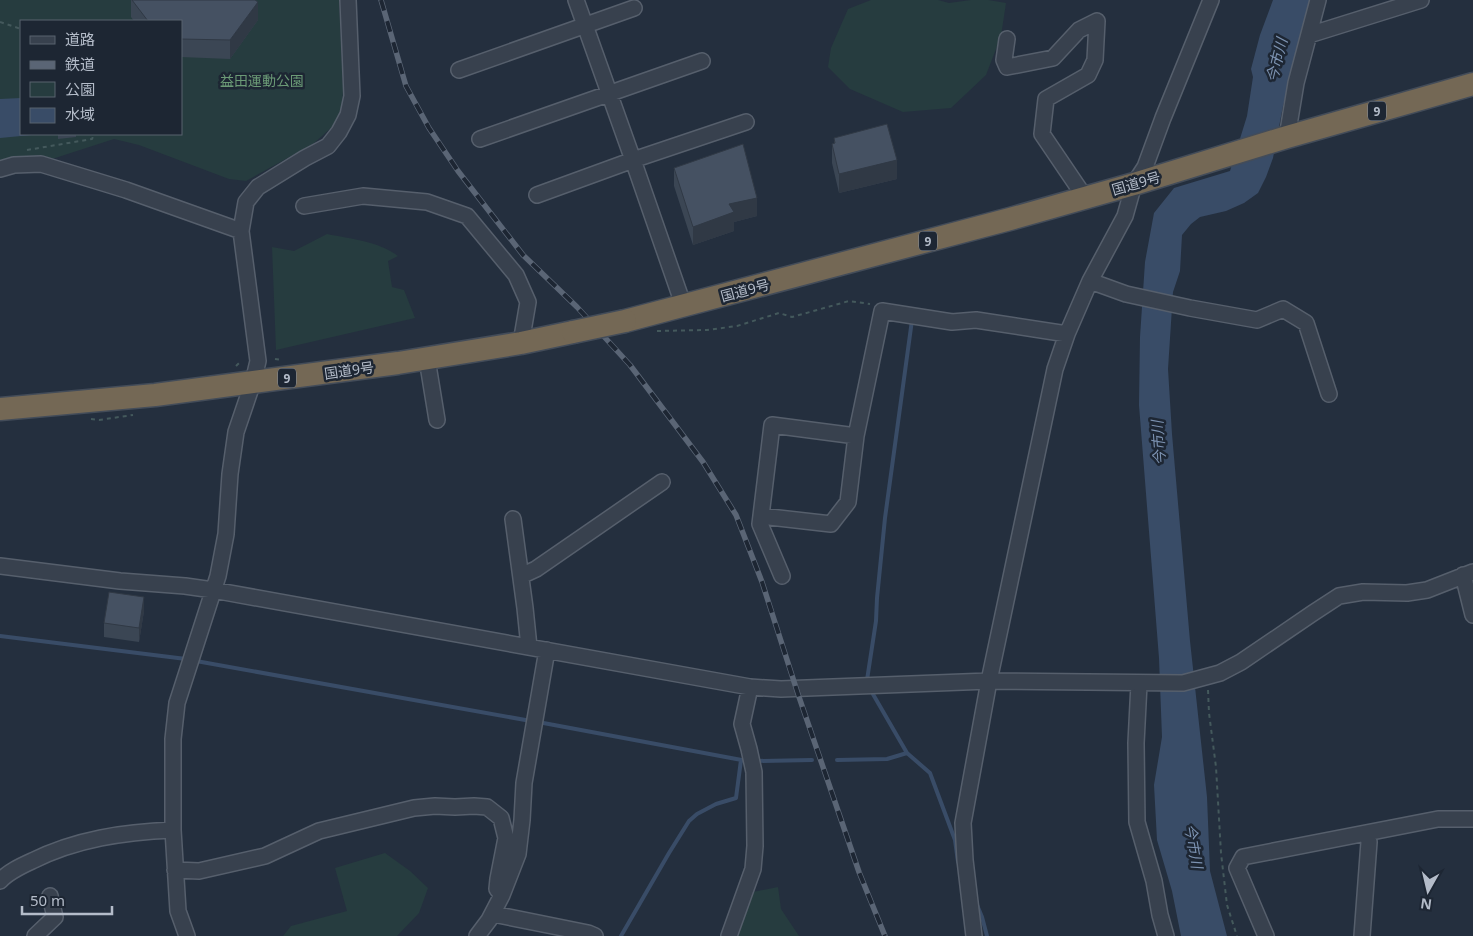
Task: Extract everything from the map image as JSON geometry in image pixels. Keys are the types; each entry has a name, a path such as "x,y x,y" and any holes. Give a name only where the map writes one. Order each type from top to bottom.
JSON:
{"highway":[{"name":"国道9号","path":"0,409 155,396 398,364 520,343 625,321 684,307 1134,184 1284,138 1473,84"}],"street":[{"path":"187,936 178,911 175,870 173,739 177,703 218,576 226,534 230,474 236,432 258,361 241,231 246,202 258,187 328,146 339,132 348,115 352,96 348,0"},
{"path":"576,0 684,307"},
{"path":"974,936 965,860 964,823 989,681 1055,369 1067,334 1090,281 1125,216 1134,184 1145,167 1210,0"},
{"path":"1284,138 1318,0"},
{"path":"1308,35 1421,0"},
{"path":"459,70 634,8"},
{"path":"1007,39 1004,60 1007,67 1053,58 1079,30 1097,21 1095,60 1088,76 1046,99 1042,134 1080,190 1090,196"},
{"path":"480,140 702,61"},
{"path":"537,195 746,122"},
{"path":"0,169 14,165 41,164 126,190 241,231"},
{"path":"304,206 363,196 427,202 467,216 516,276 528,302 520,343"},
{"path":"1090,281 1132,295 1257,320 1283,309 1306,323 1329,394"},
{"path":"761,516 831,524 848,502 856,436 882,310 952,322 976,320 1067,334"},
{"path":"427,358 437,420"},
{"path":"782,576 760,524 772,425 856,436"},
{"path":"521,576 536,569 662,482"},
{"path":"513,519 529,647"},
{"path":"0,566 213,590 750,687 781,689 989,681 1183,683 1207,678 1242,662 1339,596 1363,592 1407,593 1427,590 1468,574 1473,615"},
{"path":"477,936 493,914 518,854 524,783 547,650"},
{"path":"1146,684 1136,742 1136,822 1154,881 1166,936"},
{"path":"729,936 753,869 755,846 754,772 742,724 750,687"},
{"path":"175,870 199,871 265,856 319,831 414,808 474,806 487,807 500,818 506,838 497,889 502,895"},
{"path":"1266,936 1237,868 1243,857 1438,819 1473,819"},
{"path":"0,881 18,867 50,852 87,840 136,832 173,830"},
{"path":"1362,936 1369,842 1367,833"},
{"path":"35,936 55,917 50,896"},
{"path":"493,914 595,936"}],"path":[{"path":"0,22 20,29"},
{"path":"28,150 92,139 94,135"},
{"path":"654,332 707,330 737,326 779,313 792,317 849,301 876,305 882,310"},
{"path":"1207,678 1216,766 1221,853 1227,905 1236,936"}],"green space":[{"name":"益田運動公園","path":"0,0 339,0 343,90 342,110 332,127 313,144 246,181 229,179 139,145 114,139 49,160 0,164"},
{"path":"871,0 938,0 949,3 988,0 1006,3 1001,36 986,75 951,108 903,112 850,89 828,67 831,48 848,9"},
{"path":"327,234 373,244 398,256 388,261 392,287 404,290 415,318 276,350 272,247 294,251"},
{"path":"385,853 410,871 428,888 419,913 397,936 283,936 291,926 347,911 335,868"},
{"path":"778,887 781,909 799,936 737,936 753,892"}],"water":[{"name":"今市川","path":"1273,0 1311,0 1283,106 1273,158 1258,193 1244,203 1226,211 1200,217 1182,235 1180,271 1173,292 1168,369 1172,434 1190,641 1207,797 1210,871 1227,936 1181,936 1172,891 1157,840 1154,785 1162,737 1159,658 1139,405 1140,337 1145,262 1154,213 1174,188 1230,171 1247,116 1253,77 1251,69 1260,35"},
{"path":"20,98 20,135 32,135 0,138 0,99"}],"building":[{"path":"132,0 255,0 258,2 230,40 182,39 182,20 147,20"},
{"path":"887,124 897,160 839,174 832,144 835,143 834,138"},
{"path":"743,144 757,198 729,204 734,212 693,227 674,168"},
{"path":"109,592 144,597 139,628 104,623"}],"waterway":[{"path":"868,682 876,621 885,518 912,320"},
{"path":"0,636 186,659"},
{"path":"196,661 531,721"},
{"path":"870,689 907,753 930,773 955,840 958,862"},
{"path":"538,722 747,761"},
{"path":"837,760 887,759 907,753"},
{"path":"621,936 689,821 697,814 716,804 736,798 741,760"},
{"path":"757,761 812,760"},
{"path":"976,904 987,936"}],"railway":[{"path":"381,0 406,86 429,128 458,171 523,255 577,307 630,365 703,462 736,515 762,582 859,872 885,936"}]}
